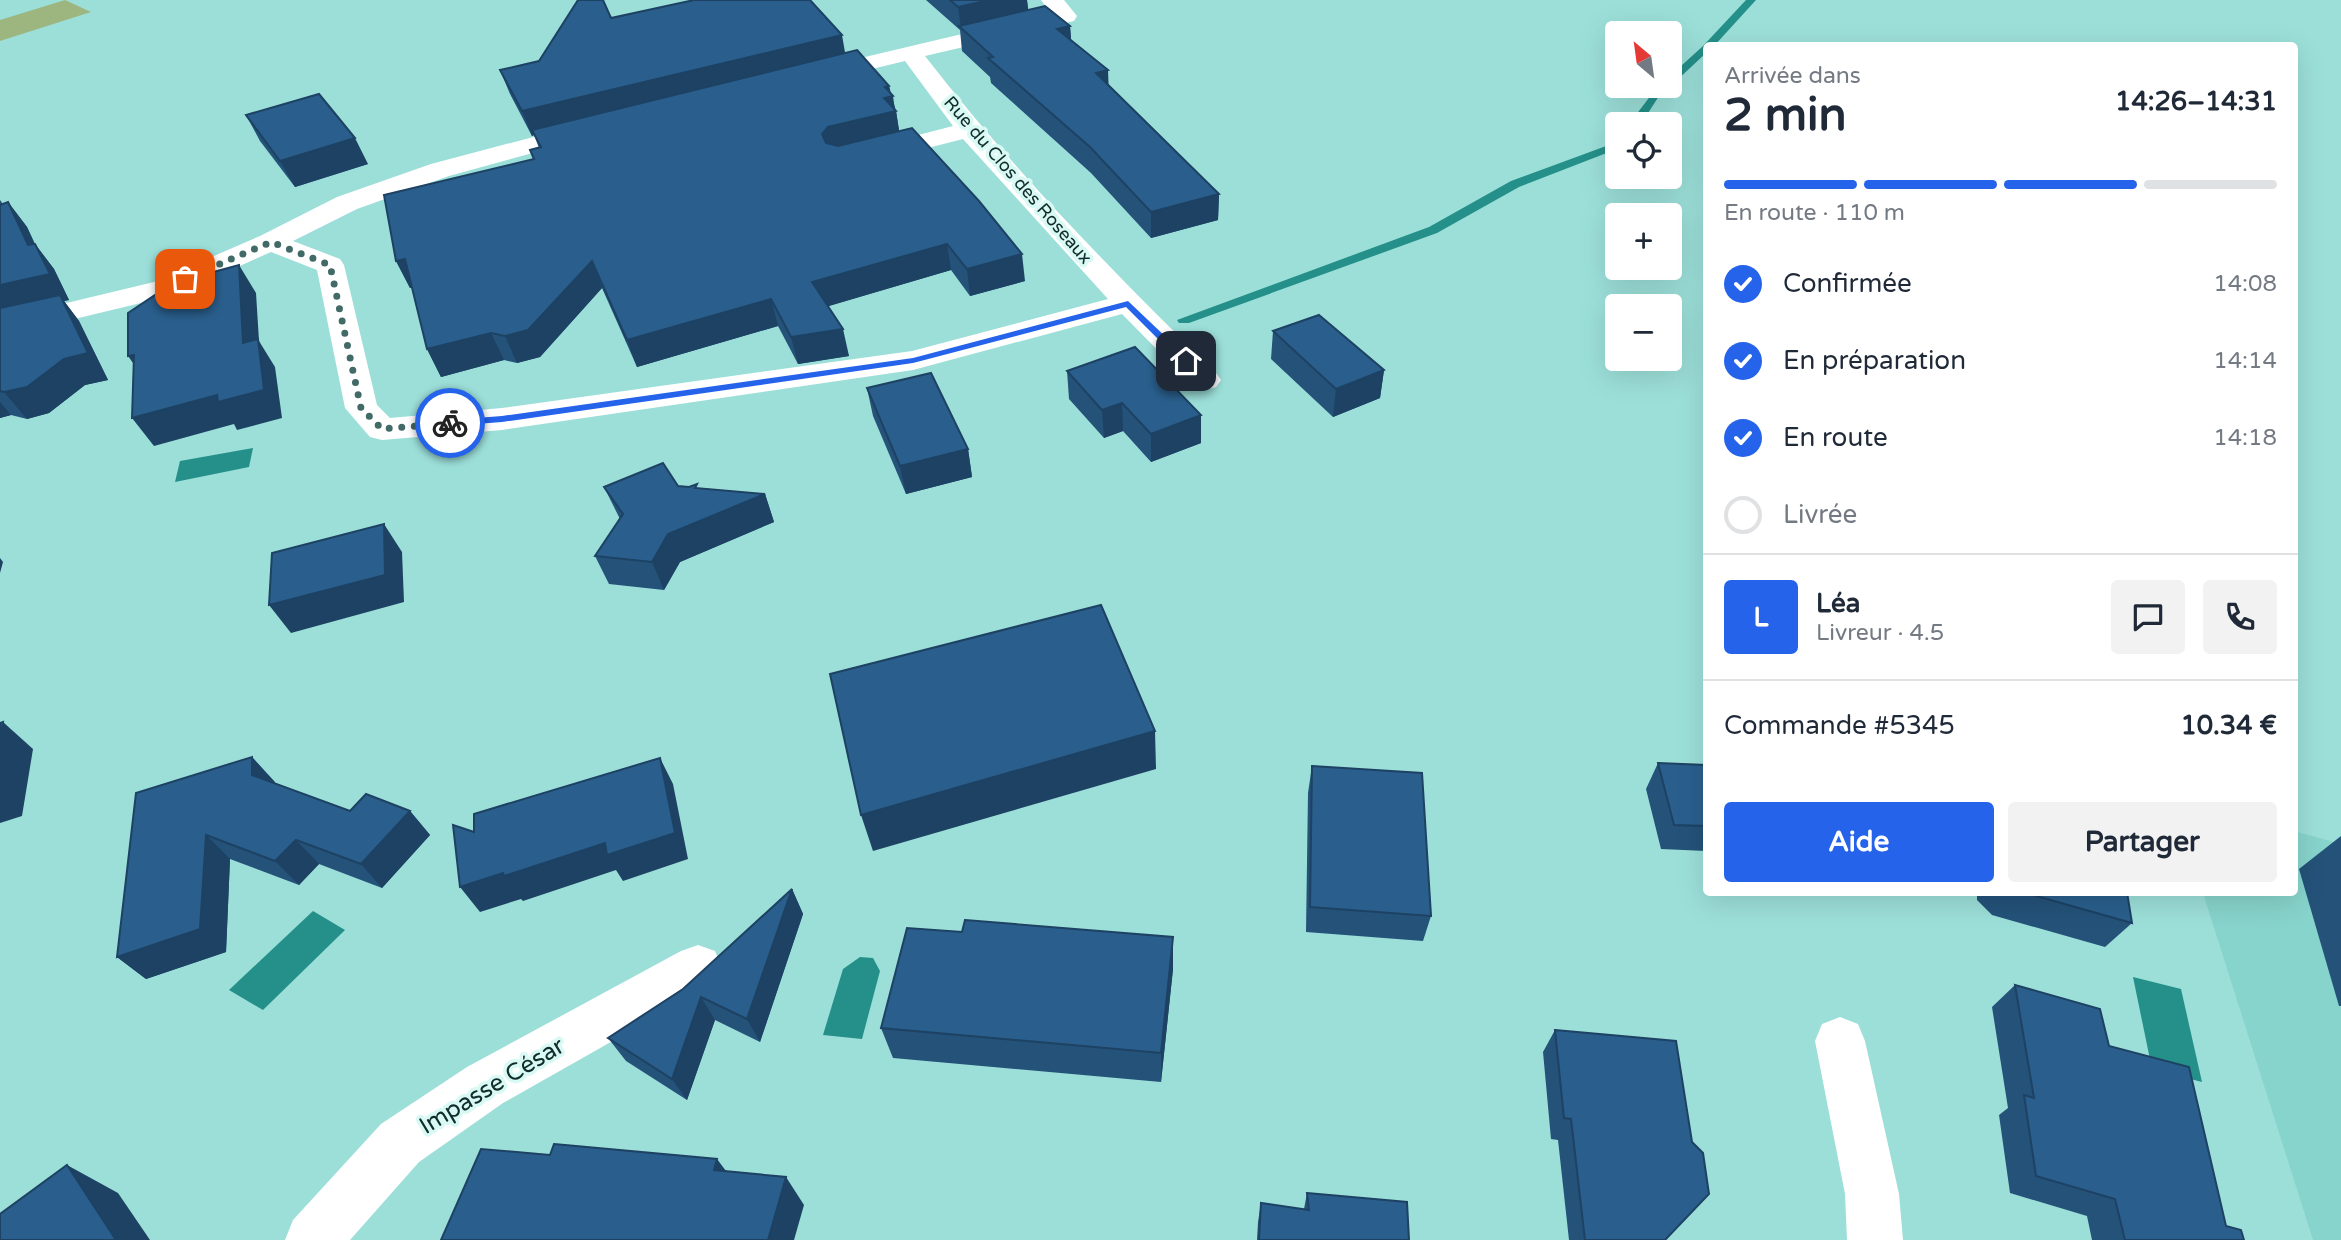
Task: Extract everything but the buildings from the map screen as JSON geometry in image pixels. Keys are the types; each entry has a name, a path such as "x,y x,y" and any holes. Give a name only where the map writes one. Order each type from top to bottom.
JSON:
{"street":[{"path":"796,80 911,53 1059,8"},
{"name":"Rue du Clos des Roseaux","path":"911,53 969,130 1128,303 1205,380"},
{"path":"0,328 164,289 271,242 347,203 440,170 611,125"},
{"path":"843,162 969,130"},
{"path":"271,242 330,265 361,408 382,429 502,419 913,360 1128,303"},
{"name":"Impasse César","path":"313,1240 400,1143 485,1085 698,967"},
{"path":"1840,1041 1872,1194 1875,1240"}],"shaded area":[{"path":"65,0 91,12 0,41 0,20"},
{"path":"2298,832 2341,844 2341,1240 2313,1240 2204,896 2298,896"}],"water":[{"path":"253,448 249,467 175,482 180,461"},
{"path":"313,911 345,930 263,1010 229,990"},
{"path":"860,957 873,958 880,971 862,1039 823,1035 843,969"},
{"path":"2133,977 2181,989 2202,1082 2152,1069"}],"waterway":[{"path":"1712,42 1751,0"},
{"path":"1682,70 1703,51"},
{"path":"1643,112 1652,98"},
{"path":"1184,320 1433,230 1515,184 1605,150"}],"way so far":[{"path":"185,279 271,242 330,265 361,408 382,429 450,423"}],"route":[{"path":"450,423 502,419 913,360 1128,303 1186,361"}]}
